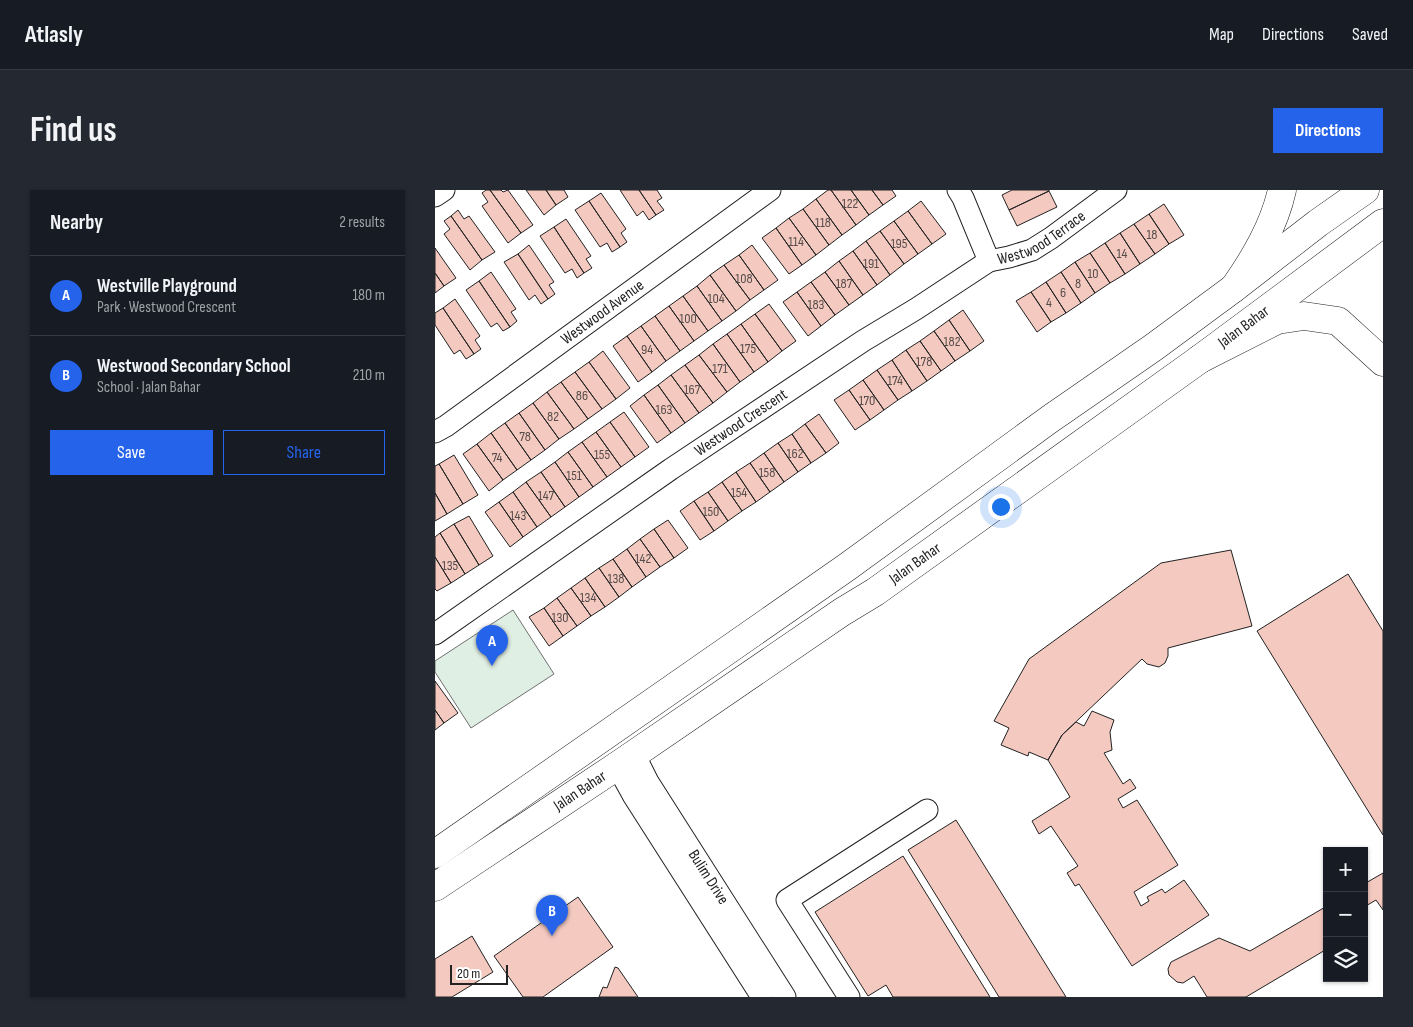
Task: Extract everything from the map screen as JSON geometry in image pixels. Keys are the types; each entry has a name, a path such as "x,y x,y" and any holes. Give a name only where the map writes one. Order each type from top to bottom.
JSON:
{"main road":[{"path":"1234,288 1261,247 1277,210 1282,190"},
{"name":"Jalan Bahar","path":"435,854 847,567 1050,419 1154,347 1318,223 1365,190"},
{"name":"Jalan Bahar","path":"435,887 875,592 1200,359 1383,222"},
{"path":"1200,359 1277,320 1304,316 1338,321 1383,362"},
{"path":"847,567 843,577 843,587 849,594 860,595 875,592"}],"street":[{"path":"435,196 444,190"},
{"name":"Westwood Avenue","path":"435,432 446,426 770,190"},
{"path":"958,190 989,261"},
{"name":"Westwood Terrace","path":"989,261 1009,258 1032,250 1116,190"},
{"name":"Westwood Crescent","path":"435,634 671,469 863,341 989,261"},
{"name":"Bulim Drive","path":"626,760 633,795 762,997"},
{"name":"Bulim Drive","path":"626,760 649,782 785,997"},
{"path":"849,997 787,900 927,810"}],"green space":[{"path":"513,610 554,674 471,728 435,672 435,661"}],"building":[{"path":"490,190 521,233 508,243 482,206 488,202 482,193"},
{"path":"490,190 501,190 503,192 508,190 533,225 521,233"},
{"path":"526,190 546,190 556,205 544,215"},
{"path":"546,190 564,190 568,197 556,205"},
{"path":"620,190 639,190 656,215 649,220 643,211 637,216"},
{"path":"639,190 657,190 662,198 657,201 664,210 656,215"},
{"path":"828,190 831,190 856,225 842,235 816,199"},
{"path":"831,190 851,190 869,215 856,225"},
{"path":"851,190 872,190 883,205 869,215"},
{"path":"872,190 892,190 896,196 883,205"},
{"path":"1012,190 1049,191 1009,210 1002,195"},
{"path":"1049,191 1057,207 1017,226 1009,210"},
{"path":"601,193 626,229 621,233 627,242 620,247 589,201"},
{"path":"816,199 842,235 829,245 803,209"},
{"path":"589,201 620,247 612,252 607,243 600,247 575,210"},
{"path":"921,201 946,234 932,244 908,211"},
{"path":"1164,204 1184,235 1169,244 1149,214"},
{"path":"803,209 829,245 816,255 789,218"},
{"path":"458,210 464,219 469,216 495,252 482,260 451,216"},
{"path":"908,211 932,244 918,254 894,221"},
{"path":"1149,214 1169,244 1155,254 1134,224"},
{"path":"451,216 482,260 470,270 444,234 450,229 444,221"},
{"path":"789,218 816,255 802,265 776,228"},
{"path":"566,219 591,256 586,259 592,268 584,273 554,227"},
{"path":"894,221 918,254 904,264 880,231"},
{"path":"1134,224 1155,254 1140,264 1120,233"},
{"path":"554,227 584,273 577,278 572,269 565,273 540,236"},
{"path":"776,228 802,265 789,274 762,238"},
{"path":"880,231 904,264 890,275 866,241"},
{"path":"1120,233 1140,264 1125,274 1105,243"},
{"path":"866,241 890,275 877,285 853,251"},
{"path":"1105,243 1125,274 1110,283 1090,253"},
{"path":"529,245 554,282 549,285 555,294 548,299 518,254"},
{"path":"752,245 778,280 764,290 739,255"},
{"path":"435,248 456,278 444,286 435,273"},
{"path":"853,251 877,285 863,295 839,261"},
{"path":"1090,253 1110,283 1095,293 1075,262"},
{"path":"518,254 548,299 541,304 535,295 529,300 504,262"},
{"path":"739,255 764,290 750,300 724,265"},
{"path":"839,261 863,295 849,305 825,272"},
{"path":"1075,262 1095,293 1081,303 1061,272"},
{"path":"724,265 750,300 736,311 710,275"},
{"path":"491,272 516,309 511,312 517,321 510,327 479,281"},
{"path":"825,272 849,305 835,315 811,282"},
{"path":"1061,272 1081,303 1066,313 1046,282"},
{"path":"435,273 444,286 435,293"},
{"path":"710,275 736,311 722,321 697,286"},
{"path":"479,281 510,327 503,331 497,323 491,327 466,290"},
{"path":"811,282 835,315 821,326 797,292"},
{"path":"1046,282 1066,313 1051,322 1031,292"},
{"path":"697,286 722,321 708,331 683,296"},
{"path":"797,292 821,326 808,336 783,302"},
{"path":"1031,292 1051,322 1037,332 1016,301"},
{"path":"683,296 708,331 694,341 669,306"},
{"path":"455,299 480,336 475,340 481,349 474,354 443,308"},
{"path":"769,304 796,341 782,351 755,314"},
{"path":"669,306 694,341 680,351 655,316"},
{"path":"443,308 474,354 466,359 460,350 454,354 435,325 435,313"},
{"path":"963,310 984,341 970,351 949,320"},
{"path":"755,314 782,351 768,362 741,324"},
{"path":"655,316 680,351 666,361 641,326"},
{"path":"949,320 970,351 955,361 934,331"},
{"path":"741,324 768,362 754,372 727,334"},
{"path":"641,326 666,361 652,372 627,336"},
{"path":"934,331 955,361 941,371 920,341"},
{"path":"727,334 754,372 740,382 713,344"},
{"path":"627,336 652,372 638,382 613,346"},
{"path":"920,341 941,371 927,381 906,350"},
{"path":"713,344 740,382 727,392 699,355"},
{"path":"906,350 927,381 912,391 892,360"},
{"path":"603,351 630,388 616,399 589,362"},
{"path":"699,355 727,392 713,403 685,365"},
{"path":"892,360 912,391 898,400 877,370"},
{"path":"589,362 616,399 602,409 575,372"},
{"path":"685,365 713,403 699,413 671,375"},
{"path":"877,370 898,400 884,410 863,380"},
{"path":"575,372 602,409 588,419 561,382"},
{"path":"671,375 699,413 685,423 658,385"},
{"path":"863,380 884,410 870,420 849,390"},
{"path":"561,382 588,419 574,429 547,392"},
{"path":"658,385 685,423 671,433 644,395"},
{"path":"849,390 870,420 855,430 834,400"},
{"path":"547,392 574,429 559,439 533,403"},
{"path":"644,395 671,433 657,443 630,406"},
{"path":"533,403 559,439 545,450 519,413"},
{"path":"624,412 649,447 635,457 610,422"},
{"path":"519,413 545,450 531,460 505,423"},
{"path":"819,414 839,443 826,453 805,424"},
{"path":"610,422 635,457 621,467 596,432"},
{"path":"505,423 531,460 517,470 491,433"},
{"path":"805,424 826,453 811,463 792,434"},
{"path":"596,432 621,467 607,477 582,442"},
{"path":"491,433 517,470 503,480 477,444"},
{"path":"792,434 811,463 798,472 778,443"},
{"path":"582,442 607,477 593,487 568,452"},
{"path":"778,443 798,472 784,482 764,453"},
{"path":"477,444 503,480 489,491 463,454"},
{"path":"568,452 593,487 579,497 555,462"},
{"path":"764,453 784,482 770,492 750,463"},
{"path":"454,455 478,495 463,504 439,464"},
{"path":"555,462 579,497 565,507 541,472"},
{"path":"750,463 770,492 756,502 736,472"},
{"path":"439,464 463,504 447,514 435,493 435,466"},
{"path":"541,472 565,507 551,517 526,482"},
{"path":"736,472 756,502 742,511 722,482"},
{"path":"526,482 551,517 537,527 513,492"},
{"path":"722,482 742,511 728,521 708,492"},
{"path":"513,492 537,527 523,537 499,502"},
{"path":"708,492 728,521 714,531 694,501"},
{"path":"435,493 447,514 435,521"},
{"path":"694,501 714,531 700,540 680,511"},
{"path":"499,502 523,537 510,547 485,512"},
{"path":"469,516 493,556 479,565 454,524"},
{"path":"668,520 688,548 674,558 654,529"},
{"path":"454,524 479,565 465,574 440,533"},
{"path":"654,529 674,558 660,567 640,539"},
{"path":"440,533 465,574 451,583 435,557 435,537"},
{"path":"640,539 660,567 646,577 627,549"},
{"path":"627,549 646,577 632,587 613,559"},
{"path":"1231,550 1252,626 1168,648 1168,656 1165,663 1159,667 1147,664 1142,659 1062,735 1048,760 1029,752 1028,756 1001,745 1009,728 994,721 1029,659 1161,563"},
{"path":"435,557 451,583 437,591 435,589"},
{"path":"613,559 632,587 619,597 599,568"},
{"path":"599,568 619,597 605,607 585,578"},
{"path":"1348,574 1383,631 1383,835 1257,631"},
{"path":"585,578 605,607 591,616 571,588"},
{"path":"571,588 591,616 577,626 557,598"},
{"path":"557,598 577,626 563,636 544,608"},
{"path":"544,608 563,636 549,646 529,617"},
{"path":"435,681 458,713 444,723 435,710"},
{"path":"435,710 444,723 435,730"},
{"path":"1092,711 1114,720 1110,732 1112,750 1104,753 1123,784 1130,779 1136,788 1118,799 1123,808 1137,800 1178,865 1134,892 1141,906 1149,901 1147,897 1162,889 1165,893 1184,880 1209,915 1132,966 1079,884 1075,886 1067,873 1078,866 1051,826 1039,834 1032,821 1070,797 1048,760 1062,735 1076,722 1084,726"},
{"path":"956,820 1066,997 999,997 908,850"},
{"path":"903,856 990,997 893,997 886,985 868,996 815,912"},
{"path":"1383,873 1383,910 1376,900 1368,905 1368,882"},
{"path":"578,897 613,947 543,997 523,997 494,956"},
{"path":"1323,908 1323,951 1246,997 1207,997 1194,976 1183,983 1177,982 1169,975 1168,969 1171,962 1219,938 1250,951"},
{"path":"472,936 493,972 452,997 435,997 435,959"},
{"path":"615,967 618,968 638,997 599,997 603,987 607,988"}],"place":[{"name":"Westville Playground","path":"492,666"},
{"name":"Westwood Secondary School","path":"552,936"}]}
